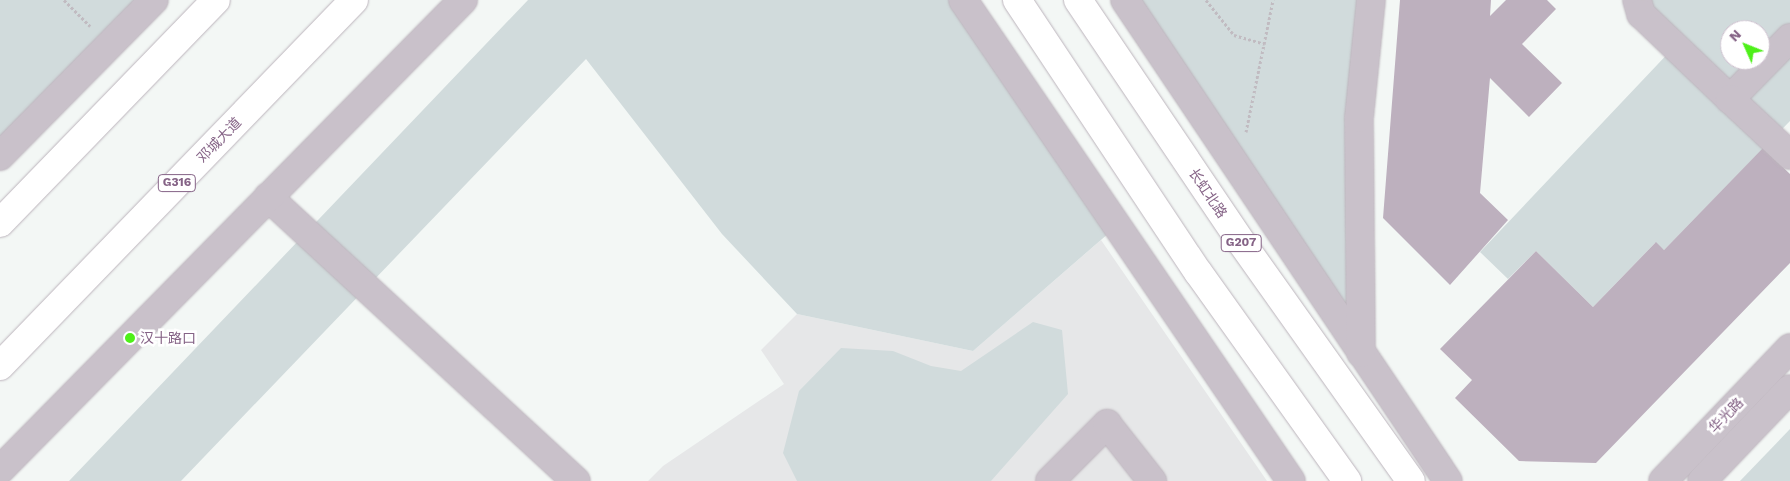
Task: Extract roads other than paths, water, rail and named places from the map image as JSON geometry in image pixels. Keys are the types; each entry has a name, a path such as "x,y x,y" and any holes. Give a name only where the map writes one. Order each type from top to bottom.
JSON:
{"highway":[{"path":"0,223 216,0"},
{"name":"邓城大道","path":"0,366 354,0"},
{"path":"1017,0 1198,272 1348,481"},
{"name":"长虹北路","path":"1078,0 1241,242 1411,481"}],"street":[{"path":"0,470 462,0"},
{"path":"963,0 1291,481"},
{"path":"1125,0 1448,481"},
{"path":"1361,353 1359,118 1371,0"},
{"path":"1637,0 1641,14 1790,155"},
{"path":"0,156 150,2"},
{"path":"1730,99 1790,38"},
{"path":"268,198 576,481"},
{"name":"华光路","path":"1663,481 1790,348"},
{"name":"华光路","path":"1702,481 1790,389"},
{"path":"1050,481 1107,424 1152,481"}],"place":[{"name":"汉十路口","path":"130,338"}]}
